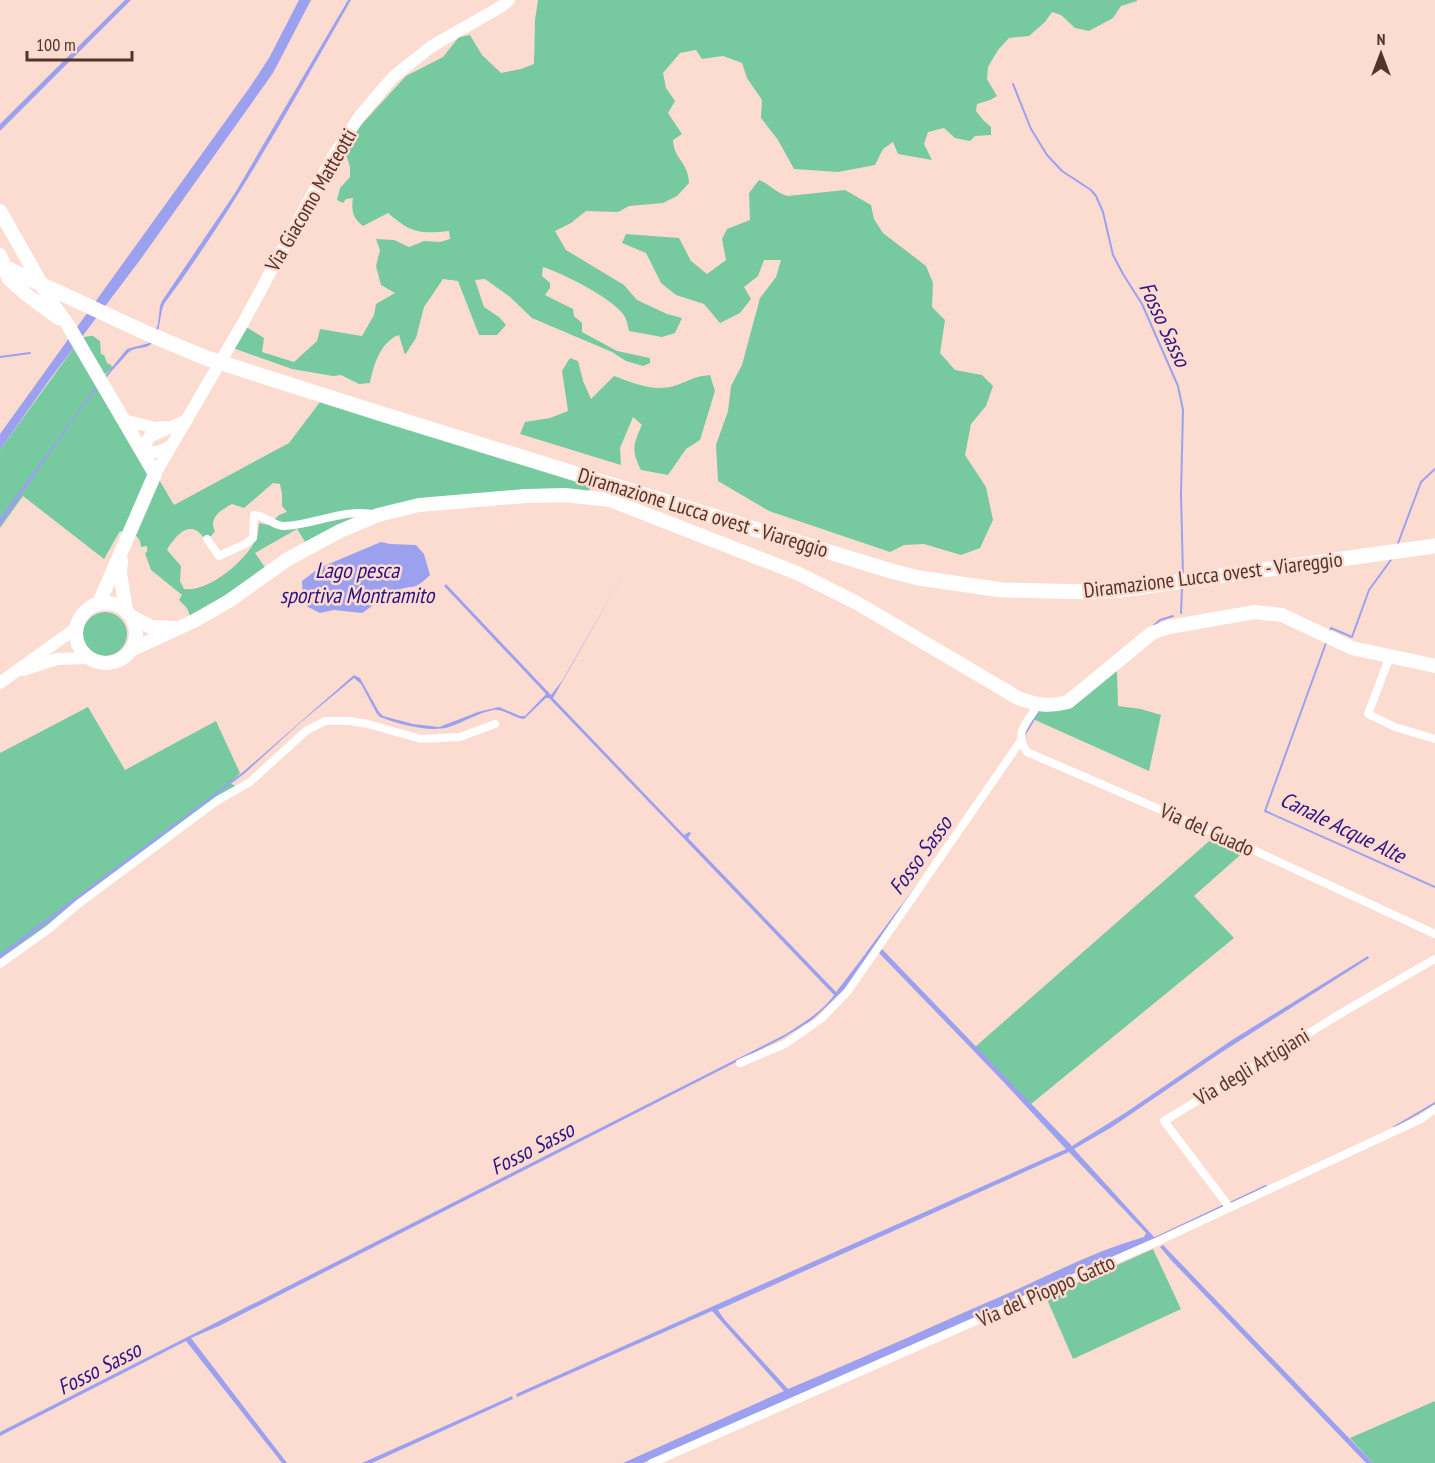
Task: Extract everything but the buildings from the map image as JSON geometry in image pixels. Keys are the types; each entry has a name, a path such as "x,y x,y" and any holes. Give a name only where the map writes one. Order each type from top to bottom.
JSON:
{"highway":[{"name":"Diramazione Lucca ovest - Viareggio","path":"0,256 147,324 208,349 387,410"},
{"name":"Diramazione Lucca ovest - Viareggio","path":"0,265 144,332 206,358 387,410 891,566 1046,587 1120,590 1435,546"},
{"name":"Diramazione Lucca ovest - Viareggio","path":"1046,587 1123,579 1435,537"}],"main road":[{"name":"Via Giacomo Matteotti","path":"155,474 243,323 333,156 360,116 393,77 432,46 509,0"},
{"path":"0,211 51,303 68,325 155,474 99,603"},
{"path":"0,256 9,279 27,296 68,325"},
{"path":"123,420 156,428 170,427"},
{"path":"143,451 149,437 187,420"},
{"path":"143,451 163,452 170,446"},
{"path":"131,650 229,601 288,560 340,531 378,515 418,505 565,495 610,500 797,573 857,603 1018,698 1038,705 1068,702 1152,633 1169,627 1255,612 1282,615 1352,648 1435,666"},
{"path":"14,673 57,660 88,658 106,664 125,657 131,650 137,634 129,613 120,573 125,544"},
{"path":"88,658 78,645 76,628 84,612 99,603 118,605 151,627 179,628"},
{"path":"0,683 76,628"}],"street":[{"path":"207,538 219,556 253,538 254,515 260,515 282,526 310,523 346,513 365,512 378,515"},
{"path":"1390,656 1368,714 1395,727 1435,739"},
{"path":"740,1063 785,1044 821,1019 848,991 1020,742 1021,732 1038,705"},
{"path":"0,964 218,800 250,782 306,731 325,721 368,724 421,740 460,737 495,724"},
{"name":"Via del Guado","path":"1020,742 1027,752 1249,848 1435,934"},
{"name":"Via degli Artigiani","path":"1228,1205 1164,1121 1435,959"},
{"name":"Via del Pioppo Gatto","path":"652,1463 1079,1276 1228,1205 1421,1119 1435,1109"}],"green space":[{"path":"538,0 1137,1 1121,6 1113,18 1089,31 1075,28 1061,15 1052,12 1045,22 1029,36 1009,38 998,50 988,67 987,79 997,96 977,104 976,111 991,127 991,135 975,136 970,141 955,138 944,128 928,132 924,144 932,160 898,154 893,142 883,149 875,165 838,172 794,169 778,140 761,118 762,100 747,78 742,63 723,56 702,59 696,50 680,53 663,73 666,88 675,101 668,113 682,134 673,140 674,147 686,170 689,183 677,196 663,203 629,206 618,212 586,211 571,223 555,231 566,250 624,285 637,300 667,314 682,318 675,333 662,337 629,331 625,317 611,302 575,281 543,267 542,276 550,283 550,288 545,295 573,309 574,316 582,323 582,332 617,351 650,358 650,363 643,366 626,361 612,352 532,318 510,297 485,279 475,280 484,307 506,325 497,335 479,335 458,281 443,279 424,307 416,338 405,355 399,335 383,348 373,369 370,383 359,384 341,375 333,376 292,369 233,348 243,325 264,338 262,352 294,362 317,341 320,329 362,336 374,315 376,304 395,293 381,285 376,266 380,250 376,239 394,240 409,247 424,241 440,242 450,239 449,231 416,231 403,225 388,213 363,226 354,214 353,198 346,199 343,203 337,200 340,188 350,177 350,167 345,151 350,137 406,76 443,57 459,37 470,35 482,55 501,73 534,64"},
{"path":"759,180 788,196 845,190 871,205 874,219 883,233 926,266 933,283 932,307 945,320 940,353 955,370 982,375 993,386 986,406 971,424 965,455 986,487 993,520 980,548 961,555 924,544 904,545 890,552 769,511 718,481 716,445 728,411 731,386 742,365 760,298 776,277 781,260 764,260 758,276 744,287 751,299 740,313 720,323 704,304 676,295 661,283 646,253 622,243 626,234 679,238 691,261 707,274 726,260 722,239 727,229 750,220 749,193"},
{"path":"93,336 100,341 101,354 112,368 104,375 83,340 84,337"},
{"path":"78,342 174,505 289,443 320,402 591,484 587,498 419,505 309,548 297,529 255,553 269,573 190,616 187,608 179,600 182,595 151,570 145,553 147,546 141,547 135,534 129,535 120,531 104,559 23,496 0,528 0,450","holes":["273,483 280,484 282,506 287,512 279,515 269,525 259,523 257,537 250,549 225,574 204,586 184,589 180,581 181,566 167,550 178,535 188,529 193,529 203,537 211,536 215,531 214,518 220,512 232,504 244,508"]},
{"path":"570,358 578,361 591,399 614,376 643,386 666,388 710,375 715,391 700,440 686,449 668,475 641,470 634,448 642,425 633,417 620,448 621,465 520,434 525,422 550,418 568,411 562,371"},
{"path":"105,612 114,613 121,618 126,625 126,643 121,650 114,655 105,656 96,655 89,650 84,643 83,634 84,625 89,618 96,613"},
{"path":"1115,669 1118,706 1161,715 1149,771 1033,719 1037,711 1053,711"},
{"path":"88,707 125,770 216,721 240,773 230,783 240,788 0,967 0,753"},
{"path":"1215,836 1247,849 1194,896 1234,938 1031,1104 975,1047"},
{"path":"1153,1249 1181,1309 1073,1359 1046,1297"},
{"path":"1435,1401 1435,1463 1373,1463 1350,1438"}],"water":[{"path":"125,0 131,0 0,131 0,124"},
{"path":"299,0 311,0 273,73 140,260 50,379 0,450 0,434 250,87 269,58"},
{"path":"348,0 351,0 262,155 215,230 164,304 155,339 147,347 131,351 110,373 61,437 0,526 0,518 95,388 127,349 149,343 152,340 158,324 162,301 235,193"},
{"name":"Lago pesca sportiva Montramito","path":"381,542 416,545 424,554 430,575 416,586 402,589 383,598 362,613 334,610 320,613 308,607 303,600 302,581 319,568"},
{"path":"624,573 553,698 684,835 691,833 688,838 836,992 938,855 844,990 812,1020 783,1038 219,1326 191,1338 287,1463 282,1463 186,1341 0,1436 0,1432 786,1034 806,1021 834,995 549,698 546,698 524,719 501,710 493,710 449,727 432,729 405,725 380,717 361,684 354,678 245,773 0,959 0,954 243,772 354,675 360,678 383,716 413,724 439,727 478,712 499,707 525,716 546,694 444,586 446,584 551,695 562,681"},
{"path":"882,949 1072,1146 1232,1040 1368,956 1369,958 1219,1054 1112,1127 1074,1149 1155,1238 643,1463 623,1463 784,1391 712,1311 517,1397 516,1394 1066,1149 879,953","holes":["1069,1152 1146,1233 1144,1237 1080,1260 788,1389 718,1310"]},
{"path":"1163,1245 1373,1463 1366,1463 1171,1260 1160,1247"},
{"path":"512,1396 513,1399 372,1463 362,1463"}],"waterway":[{"name":"Fosso Sasso","path":"1013,84 1031,129 1047,155 1062,171 1091,190 1096,196 1103,212 1113,255 1142,304 1178,386 1183,410 1181,494 1183,576"},
{"path":"0,357 30,353"},
{"name":"Canale Acque Alte","path":"1397,546 1421,482 1435,469"},
{"name":"Canale Acque Alte","path":"1330,631 1331,628 1352,637 1369,590 1393,557"},
{"name":"Fosso Sasso","path":"1181,613 1182,588"},
{"name":"Fosso Sasso","path":"1152,627 1160,620 1173,616"},
{"name":"Canale Acque Alte","path":"1326,643 1265,811 1435,887"},
{"name":"Fosso Sasso","path":"1025,734 1041,708"},
{"name":"Fosso Sasso","path":"867,953 901,907"},
{"path":"1394,1127 1435,1103"},
{"path":"1230,1203 1266,1186"},
{"path":"1155,1238 1225,1205"}]}
